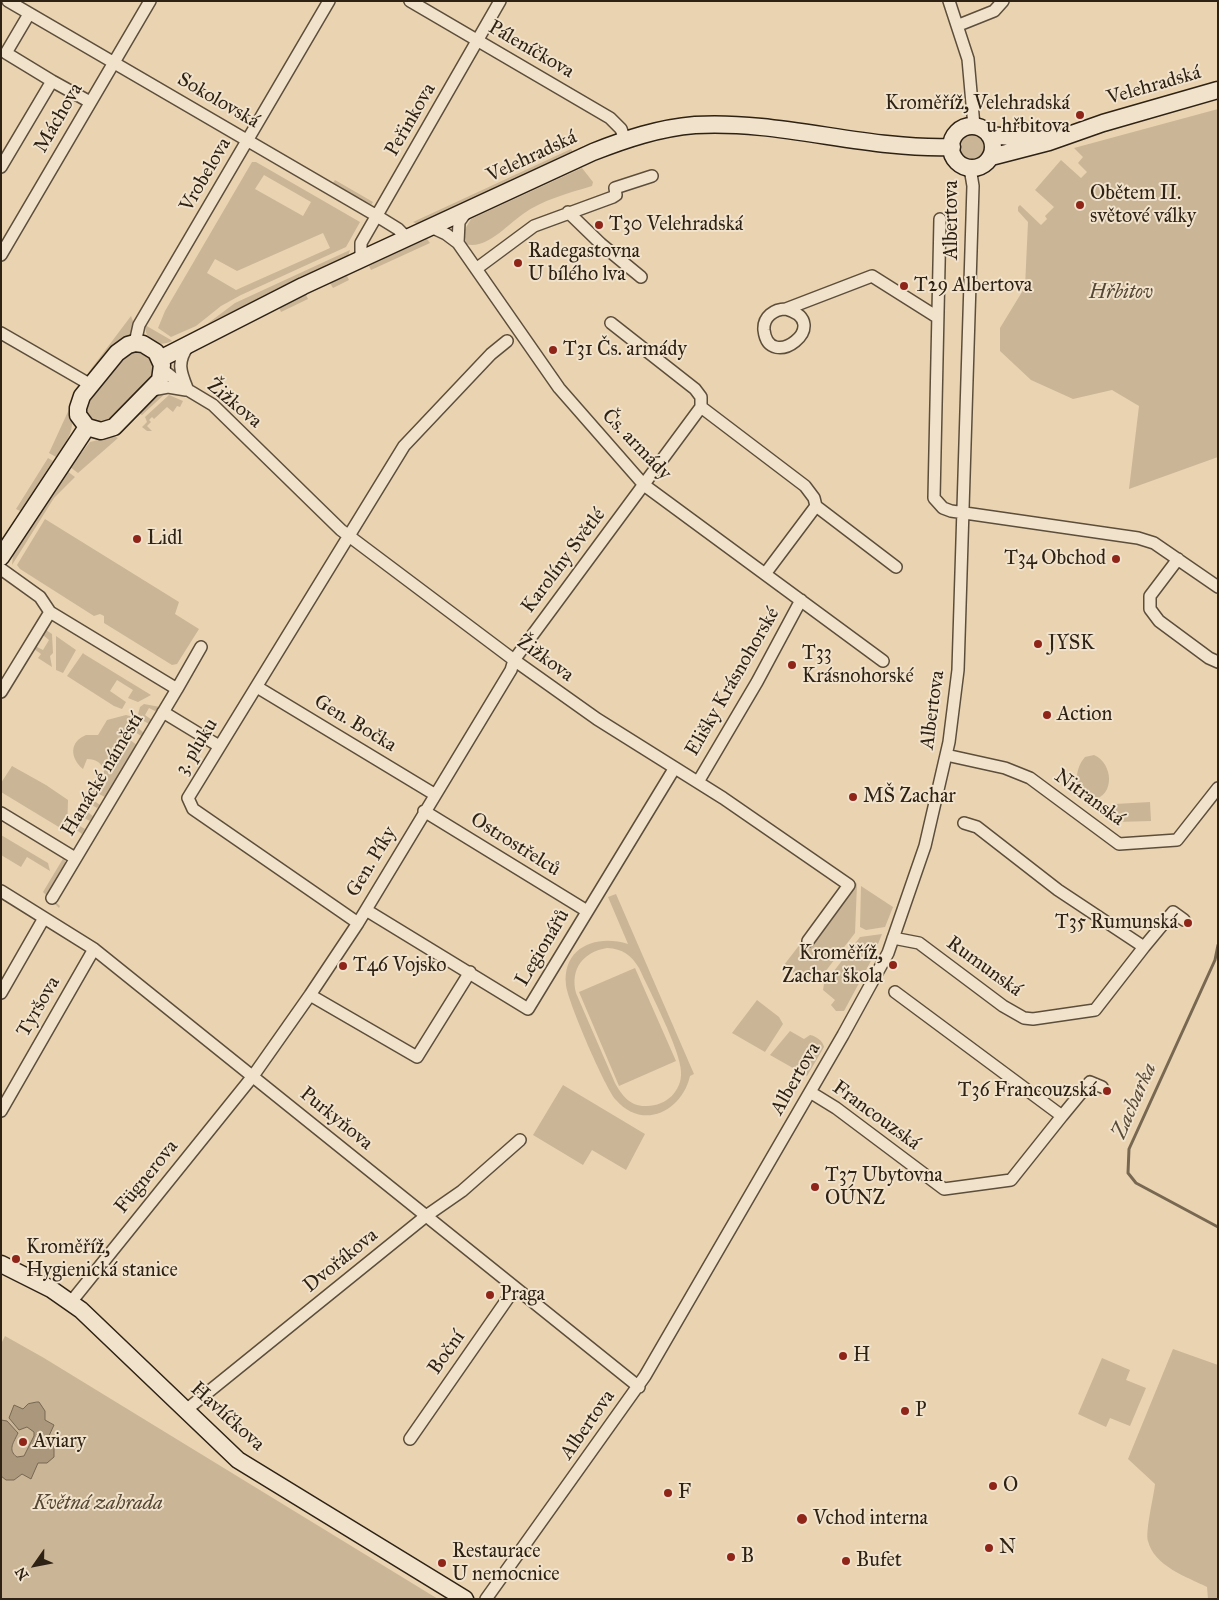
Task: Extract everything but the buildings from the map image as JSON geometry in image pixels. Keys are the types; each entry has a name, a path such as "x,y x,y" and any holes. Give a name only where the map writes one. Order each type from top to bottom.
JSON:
{"main road":[{"name":"Velehradská","path":"970,168 982,166 991,157 1049,142 1103,123 1218,90"},
{"name":"Velehradská","path":"974,126 990,134 1011,138 1103,123"},
{"name":"Velehradská","path":"161,364 192,341 361,259 626,140 674,128 729,125 910,147 952,147"},
{"path":"970,168 954,158 952,147 956,133 961,128 974,126"},
{"path":"990,134 993,146 991,157"},
{"path":"135,343 151,347 161,364 160,380 114,427 101,431 87,427 81,422 78,408 82,396 117,353 128,345 135,343"},
{"path":"1,557 87,427"},
{"name":"Havlíčkova","path":"1,1264 36,1281 70,1302 91,1318 238,1460 465,1599"}],"street":[{"name":"Sokolovská","path":"8,1 377,216 398,229 406,238"},
{"name":"Máchova","path":"1,254 150,1"},
{"name":"Vrobelova","path":"135,343 139,325 329,1"},
{"name":"Páleníčkova","path":"410,1 610,118 621,129 626,140"},
{"name":"Peřinkova","path":"361,259 361,242 500,1"},
{"path":"950,1 968,59 974,126"},
{"path":"959,25 994,11 1003,1"},
{"path":"29,14 6,53 90,102"},
{"path":"1,168 52,81"},
{"name":"Albertova","path":"486,1599 639,1387 810,1092 888,953 925,846 946,755 956,701 973,186 970,168"},
{"path":"476,269 534,226 613,197 616,195 615,188 652,176"},
{"path":"458,244 458,222 467,211"},
{"path":"568,212 601,244 641,277"},
{"name":"Albertova","path":"940,219 934,498 943,508 963,513"},
{"name":"Čs. armády","path":"431,227 446,234 458,244 558,388 644,486 883,661"},
{"path":"786,308 872,276 937,317"},
{"path":"611,323 695,389 701,397 701,407 805,486 814,498 816,506 896,567"},
{"path":"1,333 91,384"},
{"name":"Žižkova","path":"188,390 180,373 180,363 192,341"},
{"name":"3. pluku","path":"358,923 190,806 189,795 404,446 491,354 507,341"},
{"name":"Žižkova","path":"161,364 188,390 212,405 328,518 348,535 514,660 597,719 674,769 698,782 849,885 808,941"},
{"path":"152,390 168,387 188,390"},
{"name":"Karolíny Světlé","path":"514,660 701,407"},
{"path":"765,574 816,506"},
{"path":"963,513 1138,538 1154,543 1218,588"},
{"path":"1178,559 1150,596 1150,609 1159,621 1209,658 1218,662"},
{"path":"1,569 40,597 50,612 177,690"},
{"name":"Elišky Krásnohorské","path":"698,782 757,682 801,600"},
{"path":"1,692 50,612"},
{"name":"Hanácké náměstí","path":"1,813 75,858 177,690 200,648"},
{"name":"Gen. Píky","path":"253,1076 358,923 434,794 511,670 514,660"},
{"name":"Gen. Bočka","path":"257,687 434,794"},
{"path":"163,712 220,746"},
{"name":"Nitranská","path":"946,755 1005,768 1030,778 1119,844 1177,840 1218,788"},
{"name":"Legionářů","path":"366,910 528,1009 674,769"},
{"name":"Ostrostřelců","path":"424,811 587,910"},
{"path":"964,823 976,827 1058,890 1144,947"},
{"path":"52,898 75,858"},
{"name":"Purkyňova","path":"1,891 94,949 639,1387"},
{"name":"Rumunská","path":"893,938 919,943 1003,1006 1024,1018 1033,1019 1096,1010 1172,912 1184,920"},
{"path":"1,994 44,918"},
{"name":"Tyršova","path":"1,1111 94,949"},
{"path":"310,995 417,1057 470,972"},
{"path":"895,992 1062,1116"},
{"name":"Fügnerova","path":"70,1302 253,1076"},
{"name":"Francouzská","path":"810,1092 836,1108 944,1189 1011,1180 1090,1082 1102,1087"},
{"name":"Dvořákova","path":"186,1410 426,1216 462,1191 520,1140"},
{"name":"Boční","path":"410,1439 515,1288"}],"green space":[{"name":"Hřbitov","path":"1218,109 1218,457 1129,489 1139,406 1112,390 1073,399 1031,380 1000,351 1000,328 1025,287 1028,222 1018,211 1018,207 1020,205 1041,225 1047,219 1045,216 1054,207 1035,190 1061,160 1081,178 1087,172 1078,163 1083,157 1074,148"},
{"path":"972,132 983,136 987,147 983,158 972,162 961,158 957,147 961,136"},
{"path":"571,149 573,152 417,224 413,222"},
{"path":"252,162 256,162 360,222 346,247 241,295 221,306 196,326 171,337 158,328 165,311","holes":["264,175 311,202 303,216 255,189","323,233 330,248 236,290 207,273 215,259 237,271"]},
{"path":"582,168 593,182 592,186 556,197 530,209 489,240 474,245 466,244 464,231 471,219"},
{"path":"335,180 373,202 371,205 333,183"},
{"path":"427,239 430,243 371,270 369,266"},
{"path":"350,250 348,256 207,324 235,303"},
{"path":"347,276 349,280 333,288 330,283"},
{"path":"306,295 308,299 281,312 279,307"},
{"path":"131,316 134,324 131,335 88,373"},
{"path":"145,325 172,341 162,344 153,342 147,335"},
{"path":"136,350 149,356 153,362 154,377 109,422 96,424 85,413 86,404 122,357"},
{"path":"167,392 142,415 140,414 155,396"},
{"path":"169,395 183,401 180,407 177,406 173,412 167,407 154,419 152,417 149,420 151,422 147,426 152,431 147,431 142,427 147,422 145,417"},
{"path":"71,405 72,427 65,444 56,457 49,453"},
{"path":"114,436 118,438 78,473 70,467 90,442"},
{"path":"48,458 53,461 20,511 16,509"},
{"path":"67,471 75,477 54,498 12,565 13,555"},
{"path":"45,519 179,602 175,614 199,629 177,664 172,665 104,623 104,616 100,614 94,616 20,569 17,565"},
{"path":"46,630 52,634 53,653 50,656 52,667 38,658 41,654 34,649 35,646 43,650 49,640 43,635"},
{"path":"56,636 76,650 63,673 56,670"},
{"path":"83,653 151,695 138,702 128,698 133,690 117,680 110,691 126,702 122,709 114,706 67,676"},
{"path":"144,704 160,707 157,712 149,708 145,715 152,720 149,724 142,720 137,727 144,733 141,736 135,732 130,740 137,745 105,797 97,793 93,800 100,805 97,808 90,804 86,811 93,816 90,821 82,817 78,825 85,829 82,834 75,829 73,819 89,801 88,793 91,781 100,782 104,771 100,764 90,759 87,759 83,769 74,755 74,746 80,738 86,735 98,735 107,720 126,715 137,718 140,707"},
{"path":"1094,755 1105,765 1109,779 1105,792 1100,797 1092,800 1081,793 1078,787 1077,775 1081,762 1085,757"},
{"path":"12,766 68,800 67,832 1,792 1,783"},
{"path":"1150,802 1151,821 1116,822 1115,804"},
{"path":"1,835 48,863 50,871 27,857 21,867 1,855"},
{"path":"64,857 66,866 49,896 60,906 59,908 43,892"},
{"path":"855,882 857,884 855,933 818,981 808,984 784,965 804,939 809,942"},
{"path":"861,886 893,907 885,927 866,930 860,927"},
{"path":"616,894 694,1074 690,1076 686,1088 679,1099 660,1113 638,1114 627,1109 616,1100 596,1063 568,994 566,972 570,961 584,946 605,941 628,944 608,897","holes":["607,948 626,954 639,968 657,1005 680,1062 681,1079 676,1091 666,1100 654,1105 636,1105 621,1092 615,1083 576,993 575,976 580,963 591,953"]},
{"path":"882,934 872,959 844,1011 836,1011 831,1005 835,1000 823,990 824,984 860,937"},
{"path":"635,968 676,1061 619,1086 579,992"},
{"path":"757,1000 779,1017 783,1024 765,1052 732,1033"},
{"path":"790,1031 804,1039 810,1035 815,1036 824,1047 807,1076 770,1055"},
{"path":"563,1085 645,1134 626,1170 592,1150 583,1165 533,1135"},
{"name":"Květná zahrada","path":"5,1336 438,1599 1,1599 1,1344"},
{"path":"1173,1349 1218,1365 1218,1599 1208,1599 1207,1587 1172,1570 1151,1550 1147,1536 1155,1484 1128,1459"},
{"path":"1102,1358 1130,1370 1126,1380 1146,1388 1130,1426 1110,1418 1106,1427 1078,1414"}],"shaded area":[{"path":"39,1402 45,1411 45,1420 54,1425 47,1440 54,1447 54,1457 47,1463 38,1463 31,1479 22,1474 14,1480 6,1480 1,1476 1,1420 7,1421 18,1433 12,1446 12,1452 17,1457 24,1456 34,1436 34,1432 27,1427 19,1430 9,1418 14,1405 23,1409 28,1404"}],"waterway":[{"name":"Zacharka","path":"1218,945 1215,960 1129,1149 1128,1173 1136,1183 1218,1227"}],"place":[{"name":"Kroměříž, Velehradská u hřbitova","path":"1080,115"},
{"name":"Obětem II. světové války","path":"1080,205"},
{"name":"T30 Velehradská","path":"599,225"},
{"name":"Radegastovna U bílého lva","path":"518,263"},
{"name":"T29 Albertova","path":"904,286"},
{"name":"T31 Čs. armády","path":"553,350"},
{"name":"Lidl","path":"137,539"},
{"name":"T34 Obchod","path":"1116,559"},
{"name":"JYSK","path":"1038,644"},
{"name":"T33 Krásnohorské","path":"792,665"},
{"name":"Action","path":"1047,715"},
{"name":"MŠ Zachar","path":"853,797"},
{"name":"T35 Rumunská","path":"1188,923"},
{"name":"Kroměříž, Zachar škola","path":"893,965"},
{"name":"T46 Vojsko","path":"343,966"},
{"name":"T36 Francouzská","path":"1107,1091"},
{"name":"T37 Ubytovna OÚNZ","path":"815,1187"},
{"name":"Kroměříž, Hygienická stanice","path":"16,1259"},
{"name":"Praga","path":"490,1295"},
{"name":"H","path":"843,1356"},
{"name":"P","path":"905,1411"},
{"name":"Aviary","path":"23,1442"},
{"name":"O","path":"993,1486"},
{"name":"F","path":"668,1493"},
{"name":"Vchod interna","path":"802,1519"},
{"name":"N","path":"989,1548"},
{"name":"B","path":"731,1557"},
{"name":"Bufet","path":"846,1561"},
{"name":"Restaurace U nemocnice","path":"442,1563"}]}
